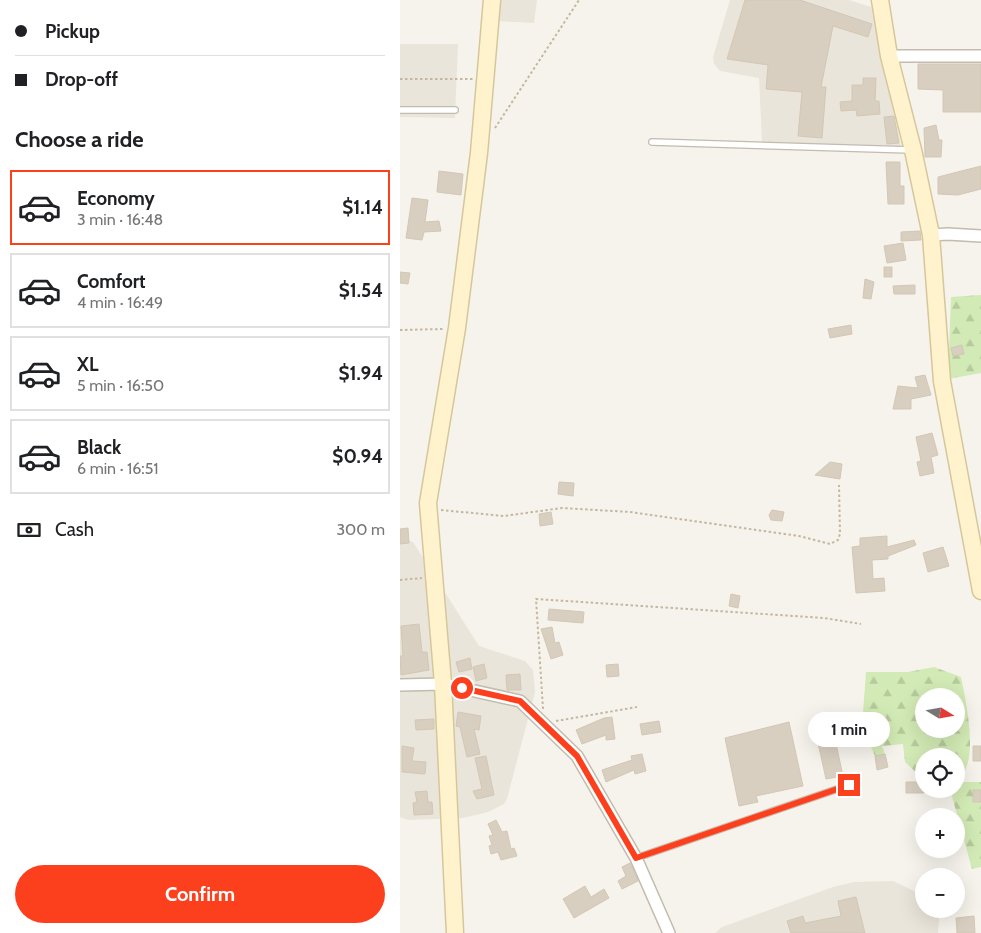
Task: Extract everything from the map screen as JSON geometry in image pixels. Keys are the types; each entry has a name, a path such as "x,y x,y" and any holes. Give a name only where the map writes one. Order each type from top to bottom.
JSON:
{"street":[{"path":"455,933 443,684 429,509 457,328 479,153 492,0"},
{"path":"880,0 889,56 913,150 931,236 942,381 976,537 981,591"},
{"path":"889,56 981,56"},
{"path":"931,236 981,236"},
{"path":"400,685 443,684 520,701 577,756 636,858 669,933"}],"lane":[{"path":"400,110 455,110"},
{"path":"652,142 913,150"},
{"path":"636,858 849,785"}],"path":[{"path":"495,129 579,0"},
{"path":"400,79 485,79"},
{"path":"400,330 457,328"},
{"path":"429,509 504,516 557,508 630,512 799,536 830,544 838,540 840,534 839,485"},
{"path":"400,580 434,578"},
{"path":"637,707 544,724 536,599 824,618 861,624"}],"shaded area":[{"path":"497,0 537,0 534,23 495,21"},
{"path":"730,0 849,0 871,7 901,146 762,142 759,78 720,71 714,64 713,57"},
{"path":"400,44 458,44 455,118 400,117"},
{"path":"405,539 413,542 479,646 525,661 533,670 535,692 507,799 504,804 488,812 463,818 408,820 400,817 400,540"},
{"path":"893,881 915,892 915,918 939,918 938,933 715,933 722,927 833,887 854,882"}],"green space":[{"path":"981,295 981,373 948,379 951,297"},
{"path":"934,667 961,677 963,688 915,688 915,738 965,738 965,697 970,748 965,770 965,748 915,748 915,771 905,762 903,744 882,746 885,754 875,756 862,726 866,672 908,672"},
{"path":"965,782 981,782 981,867 972,869 965,844 965,808 955,808 952,798 965,798"}],"building":[{"path":"745,0 800,0 872,24 868,37 833,26 821,87 826,87 822,138 798,136 802,92 766,89 768,65 727,59"},
{"path":"918,64 981,64 981,112 943,112 943,90 918,89"},
{"path":"863,78 876,78 875,101 879,101 880,114 857,116 856,110 841,111 840,102 852,101 852,85 863,85"},
{"path":"894,116 899,143 887,144 884,117"},
{"path":"936,125 939,140 942,140 941,157 925,157 924,128"},
{"path":"886,162 900,162 900,186 904,186 904,204 888,204"},
{"path":"981,166 981,189 958,195 938,194 938,177"},
{"path":"439,171 463,174 461,195 437,192"},
{"path":"412,198 428,200 425,222 439,221 441,231 424,232 422,240 406,238"},
{"path":"920,231 921,240 901,241 901,232"},
{"path":"903,243 906,260 887,263 884,246"},
{"path":"884,267 892,267 892,277 884,277"},
{"path":"400,272 410,273 408,284 400,283"},
{"path":"865,279 874,282 871,299 863,298"},
{"path":"915,285 915,294 894,294 893,286"},
{"path":"851,325 852,334 830,338 828,329"},
{"path":"962,345 964,354 953,356 951,348"},
{"path":"925,375 931,395 911,399 911,409 893,409 898,386 918,388 915,377"},
{"path":"932,433 938,455 931,457 934,473 920,476 917,462 921,461 916,437"},
{"path":"830,462 842,464 840,479 815,475"},
{"path":"559,482 574,483 573,496 558,494"},
{"path":"772,510 784,512 782,521 771,520 769,515"},
{"path":"551,512 553,524 540,526 539,514"},
{"path":"408,528 409,543 400,544 400,529"},
{"path":"887,536 887,547 914,540 916,545 888,556 888,559 872,560 873,579 884,578 885,591 856,593 852,547 860,546 860,538"},
{"path":"943,547 949,566 928,572 923,553"},
{"path":"731,594 740,596 738,608 729,606"},
{"path":"549,609 584,612 583,623 548,620"},
{"path":"419,624 422,652 427,652 429,670 401,675 400,656 403,656 401,626"},
{"path":"552,627 555,643 559,642 563,655 551,659 541,629"},
{"path":"470,658 472,669 459,672 456,662"},
{"path":"484,664 487,678 476,681 473,667"},
{"path":"618,664 619,676 607,677 606,665"},
{"path":"520,674 521,690 507,690 506,675"},
{"path":"458,712 481,716 479,730 474,729 480,754 467,757 460,727 456,726"},
{"path":"830,716 843,776 826,779 813,720"},
{"path":"612,717 615,739 606,740 606,735 582,744 576,730 604,718"},
{"path":"434,719 434,729 416,730 415,720"},
{"path":"659,721 661,732 642,735 640,724"},
{"path":"789,722 803,786 756,796 758,802 739,806 725,738"},
{"path":"402,746 414,748 412,761 426,762 425,774 402,772"},
{"path":"973,746 981,746 981,761 973,761"},
{"path":"642,754 646,771 635,774 634,770 606,782 602,770 632,760 631,756"},
{"path":"885,754 888,767 877,770 875,756"},
{"path":"486,756 494,795 477,799 473,791 482,789 475,758"},
{"path":"906,782 915,782 915,793 906,793"},
{"path":"973,790 981,790 981,802 973,802"},
{"path":"427,791 428,802 432,802 433,814 414,815 413,803 417,802 415,792"},
{"path":"496,820 502,832 507,831 511,849 514,848 517,856 501,860 498,852 491,854 489,846 492,845 489,836 493,835 488,824"},
{"path":"630,863 638,881 622,889 618,881 626,876 622,867"},
{"path":"585,886 591,897 604,889 609,898 574,918 563,899"},
{"path":"856,897 865,933 791,933 787,921 803,916 805,923 841,916 838,901"},
{"path":"974,916 975,933 957,933 956,918"}],"route":[{"path":"462,688 520,701 577,756 636,858 849,785"}]}
